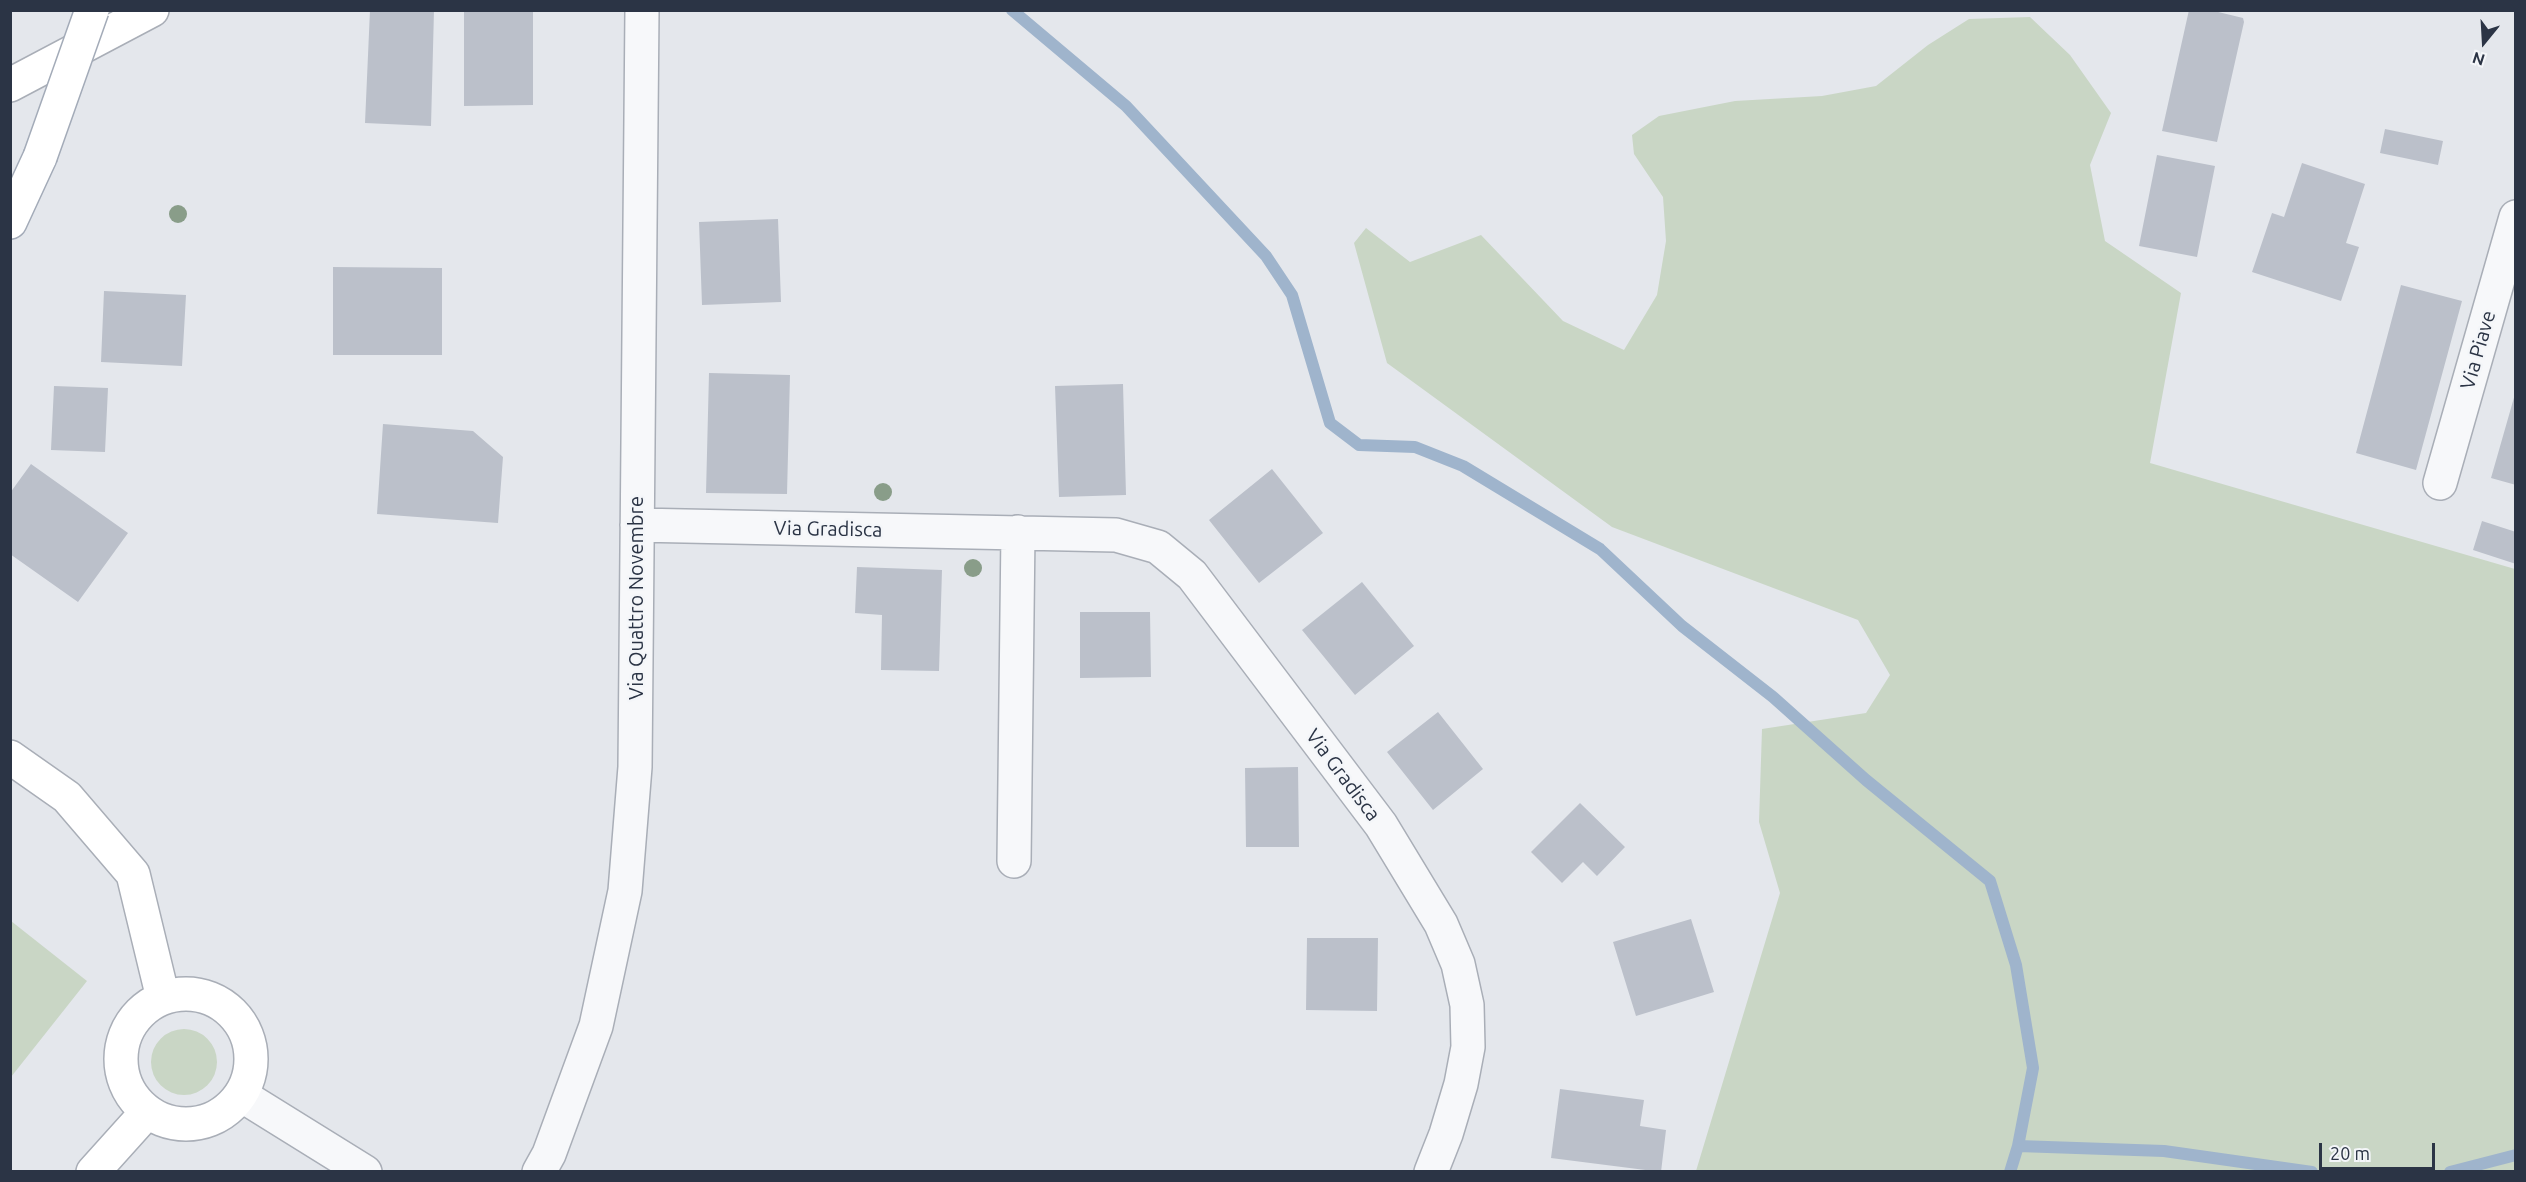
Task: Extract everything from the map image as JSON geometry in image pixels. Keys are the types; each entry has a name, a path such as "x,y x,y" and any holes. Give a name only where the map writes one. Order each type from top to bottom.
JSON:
{"main road":[{"path":"10,222 40,157 92,10"},
{"path":"10,85 152,10"},
{"path":"10,757 67,797 133,874 163,998"},
{"path":"182,994 203,996 221,1005 237,1018 247,1036 251,1056 249,1076 241,1095 227,1110 208,1121 187,1125 166,1122 147,1112 133,1098 124,1080 120,1060 123,1041 131,1023 145,1008 163,998 182,994"},
{"path":"93,1172 147,1112"}],"street":[{"name":"Via Quattro Novembre","path":"538,1172 549,1154 596,1026 624,891 635,767 642,10"},
{"name":"Via Piave","path":"2440,483 2516,217"},
{"name":"Via Gradisca","path":"637,525 1116,535 1158,547 1192,575 1381,825 1441,924 1458,964 1467,1005 1468,1047 1461,1084 1446,1134 1431,1172"},
{"path":"1014,861 1018,532"},
{"path":"241,1095 365,1172"}],"green space":[{"path":"2030,17 2070,55 2111,113 2090,165 2105,241 2181,293 2150,463 2515,569 2515,1171 1696,1171 1780,893 1759,822 1762,729 1866,713 1890,675 1858,620 1612,527 1387,363 1354,243 1366,228 1410,262 1481,235 1563,321 1624,350 1657,295 1666,241 1663,197 1634,154 1632,135 1659,116 1735,101 1822,96 1876,86 1928,45 1969,19"},
{"path":"11,921 87,981 11,1077"},
{"path":"190,1029 208,1038 215,1049 217,1062 215,1075 208,1086 197,1093 178,1095 160,1086 153,1075 151,1056 160,1038 171,1031"}],"building":[{"path":"370,10 434,10 431,126 365,123"},
{"path":"464,10 533,10 533,105 464,106"},
{"path":"2189,10 2210,10 2243,18 2244,22 2217,142 2162,131"},
{"path":"2385,129 2443,141 2438,165 2380,153"},
{"path":"2157,155 2215,166 2197,257 2139,246"},
{"path":"2302,163 2365,184 2346,243 2359,247 2341,301 2252,272 2272,213 2284,217"},
{"path":"778,219 781,302 702,305 699,222"},
{"path":"333,267 442,268 442,355 333,355"},
{"path":"2401,285 2462,301 2416,470 2356,453"},
{"path":"104,291 186,295 182,366 101,362"},
{"path":"709,373 790,375 787,494 706,493"},
{"path":"1123,384 1126,495 1059,497 1055,386"},
{"path":"54,386 108,388 105,452 51,450"},
{"path":"2516,394 2516,485 2491,478"},
{"path":"383,424 473,431 503,457 498,523 377,514"},
{"path":"31,464 128,533 78,602 10,554 10,493"},
{"path":"1272,469 1323,533 1259,583 1209,520"},
{"path":"2482,521 2516,532 2516,564 2473,550"},
{"path":"857,567 942,570 939,671 881,670 882,615 855,613"},
{"path":"1362,582 1414,646 1355,695 1302,630"},
{"path":"1080,612 1150,612 1151,677 1080,678"},
{"path":"1438,712 1483,769 1433,810 1387,752"},
{"path":"1298,767 1299,847 1246,847 1245,768"},
{"path":"1580,803 1625,847 1597,876 1583,862 1562,883 1531,852"},
{"path":"1691,919 1714,992 1636,1016 1613,942"},
{"path":"1307,938 1378,938 1377,1011 1306,1010"},
{"path":"1560,1089 1644,1100 1640,1126 1666,1130 1661,1172 1551,1158"}],"waterway":[{"path":"1012,10 1126,106 1266,256 1292,295 1330,423 1359,445 1415,447 1463,466 1600,549 1682,626 1773,697 1866,780 1990,881 2016,965 2033,1068 2018,1146"},
{"path":"2010,1172 2018,1146 2164,1151 2312,1172"},
{"path":"2450,1172 2516,1155"}]}
